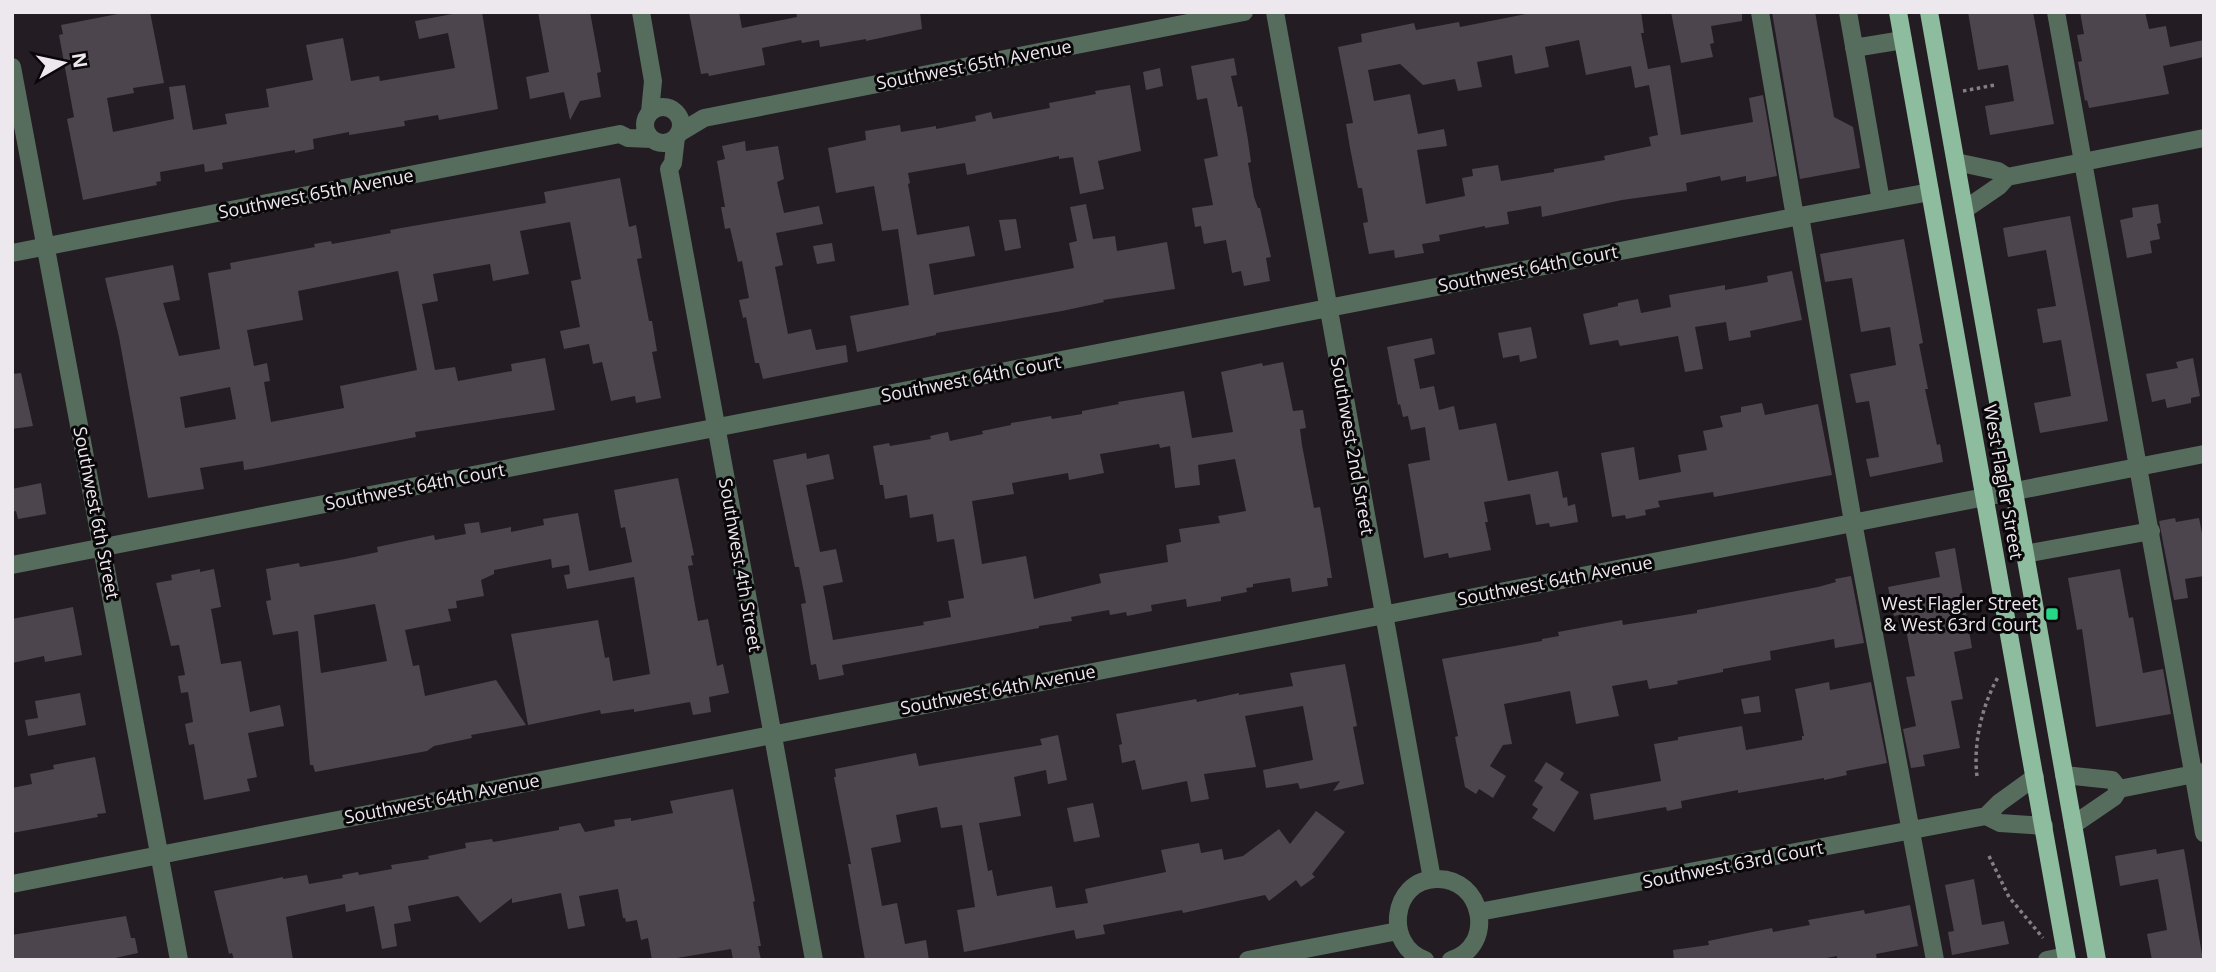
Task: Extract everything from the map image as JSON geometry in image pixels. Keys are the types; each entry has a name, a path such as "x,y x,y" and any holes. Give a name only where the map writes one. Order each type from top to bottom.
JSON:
{"main road":[{"name":"West Flagler Street","path":"1898,12 2067,958"},
{"name":"West Flagler Street","path":"1929,12 2097,960"}],"street":[{"name":"Southwest 4th Street","path":"641,12 653,81 645,129 669,169 814,960"},
{"name":"Southwest 65th Avenue","path":"678,135 704,118 1244,12"},
{"name":"Southwest 2nd Street","path":"1275,12 1432,879"},
{"path":"1759,12 1934,960"},
{"path":"1848,12 1881,201"},
{"path":"2056,12 2198,773 2204,833"},
{"path":"1854,48 1903,40"},
{"name":"Southwest 6th Street","path":"12,67 179,960"},
{"name":"Southwest 4th Street","path":"653,81 660,86 680,122 673,163 669,169"},
{"path":"648,115 660,107 673,110"},
{"name":"Southwest 65th Avenue","path":"673,110 704,118"},
{"name":"Southwest 65th Avenue","path":"12,253 620,134 648,115"},
{"name":"Southwest 65th Avenue","path":"620,134 628,138 653,140"},
{"path":"653,140 668,142 678,135"},
{"path":"1964,210 1999,186 2007,177 2204,138"},
{"path":"1956,162 1998,171 2007,177"},
{"name":"Southwest 64th Court","path":"12,565 1930,192"},
{"name":"Southwest 64th Avenue","path":"12,884 2204,454"},
{"path":"2025,554 2151,531"},
{"path":"2073,825 2114,797 2119,789 2198,773"},
{"path":"2064,775 2112,780 2119,789"},
{"name":"Southwest 63rd Court","path":"1479,912 1986,816 2035,777"},
{"name":"Southwest 63rd Court","path":"1986,816 2000,823 2044,826"},
{"path":"1425,960 1410,951 1403,942 1397,919 1404,897 1421,882 1445,879 1467,890 1475,900 1479,912 1480,926 1476,939 1468,950 1451,960"},
{"path":"1248,960 1398,930"},
{"path":"2048,951 2067,958"}],"path":[{"path":"1957,92 1995,85"},
{"path":"1977,776 1979,730 1989,696 2001,672"},
{"path":"1989,856 1995,872 2016,907 2039,935 2048,951"}],"building":[{"path":"128,12 150,12 164,83 133,88 134,93 107,98 113,132 174,119 169,87 185,85 193,130 227,124 225,114 269,107 266,89 313,80 306,45 343,38 351,81 379,76 380,81 455,68 448,33 419,39 415,21 463,12 482,12 498,109 439,120 438,115 404,121 405,126 313,139 314,149 222,163 223,169 205,172 204,164 160,172 161,181 156,182 157,185 83,200 67,119 74,117 59,35 63,34 61,25"},
{"path":"538,12 590,12 601,72 597,73 601,97 580,101 570,120 564,92 530,99 526,77 549,72"},
{"path":"689,12 739,12 742,28 797,17 796,12 920,12 922,29 820,47 819,40 802,43 801,40 762,48 765,65 709,76 708,73 701,74"},
{"path":"1536,12 1641,12 1644,33 1641,33 1648,69 1670,65 1681,135 1753,122 1749,98 1763,95 1777,176 1746,182 1746,176 1721,181 1720,176 1686,183 1687,191 1622,200 1542,217 1541,206 1507,212 1509,224 1439,235 1440,241 1422,244 1424,253 1395,258 1394,250 1369,254 1363,223 1368,222 1362,188 1358,188 1350,148 1346,124 1353,123 1338,47 1362,42 1361,34 1414,23 1416,30 1459,22 1460,27","holes":["1579,40 1586,75 1631,66 1635,88 1649,85 1658,135 1649,137 1651,146 1604,156 1605,160 1554,169 1554,172 1501,181 1498,165 1472,169 1473,176 1462,178 1465,196 1426,204 1417,150 1447,146 1444,129 1418,134 1410,94 1374,101 1368,70 1400,64 1423,85 1455,79 1458,91 1482,87 1477,62 1512,55 1515,74 1549,67 1545,47"]},
{"path":"1671,12 1742,12 1742,21 1711,26 1714,43 1710,44 1713,57 1681,63"},
{"path":"1772,12 1815,12 1834,117 1853,127 1860,168 1800,179"},
{"path":"1968,12 2033,12 2054,124 1990,135 1985,106 2014,101 2008,65 1978,70"},
{"path":"2080,12 2145,12 2149,29 2166,26 2170,47 2204,40 2204,57 2163,66 2169,94 2089,108 2087,100 2085,101 2078,62 2082,61 2077,35 2084,34"},
{"path":"1234,58 1237,75 1231,76 1238,107 1242,106 1254,197 1260,208 1271,257 1266,258 1270,281 1244,286 1241,271 1232,273 1226,240 1204,244 1201,226 1195,227 1192,208 1213,205 1204,159 1218,156 1207,98 1197,100 1191,66"},
{"path":"1160,68 1163,86 1146,90 1143,72"},
{"path":"1130,85 1141,151 1098,161 1104,189 1080,194 1073,157 1059,159 1059,156 967,175 965,163 908,173 917,235 969,226 975,256 929,264 934,295 1074,268 1069,243 1077,241 1070,207 1086,204 1093,239 1115,236 1117,251 1167,242 1175,289 1103,300 1104,302 1062,311 936,333 857,352 850,316 909,305 898,229 882,231 874,186 836,193 828,148 866,140 865,131 900,125 901,132 936,126 936,129 976,121 975,116 991,112 993,119 1050,108 1049,103"},
{"path":"745,141 746,151 778,146 784,179 777,182 784,213 819,206 823,224 776,233 783,265 775,267 788,334 811,329 816,350 846,345 848,362 763,379 759,363 755,363 746,317 743,318 739,300 749,298 742,261 738,262 730,228 725,229 721,207 725,207 717,161 725,159 722,146"},
{"path":"620,178 629,227 636,225 642,258 637,259 649,321 652,321 657,351 652,352 661,398 636,403 635,396 611,401 602,362 593,364 589,344 564,349 560,331 580,327 571,281 581,279 570,222 520,231 529,274 493,281 490,264 433,274 438,301 422,304 435,370 455,367 458,381 512,371 511,364 545,358 555,410 415,432 416,437 257,468 244,470 243,461 200,468 204,489 148,498 119,337 105,278 173,265 180,300 163,303 179,356 220,349 208,273 231,269 230,263 315,247 314,244 331,241 332,244 391,233 390,230 546,203 544,192","holes":["398,271 417,370 340,386 344,408 271,422 264,382 270,381 267,363 254,366 247,330 303,320 298,291","230,387 236,419 185,428 180,397"]},
{"path":"2158,204 2161,223 2157,224 2160,239 2150,241 2152,253 2127,258 2120,220 2133,217 2132,208"},
{"path":"2070,216 2108,421 2040,433 2034,403 2071,396 2061,340 2043,343 2037,309 2056,306 2046,250 2008,257 2003,228"},
{"path":"1016,219 1021,248 1005,251 999,220"},
{"path":"1904,239 1923,343 1919,344 1928,389 1925,389 1943,462 1870,477 1866,459 1879,457 1869,401 1856,403 1850,374 1896,365 1890,327 1861,332 1852,278 1825,282 1820,254"},
{"path":"832,243 835,261 817,264 813,246"},
{"path":"1792,271 1802,320 1750,331 1751,337 1729,341 1726,322 1695,327 1703,369 1685,372 1678,336 1620,346 1618,340 1590,345 1583,314 1638,299 1641,313 1671,307 1669,295 1725,285 1725,290 1768,282 1767,276"},
{"path":"1531,327 1537,358 1520,362 1519,355 1503,358 1498,333"},
{"path":"1432,338 1435,354 1414,359 1420,389 1434,386 1439,410 1454,406 1459,430 1496,423 1508,481 1558,471 1563,498 1567,497 1568,506 1575,504 1578,522 1550,527 1549,523 1536,525 1530,494 1484,502 1491,550 1449,558 1448,553 1424,558 1408,464 1430,460 1425,427 1411,430 1408,416 1403,417 1400,404 1398,405 1387,347"},
{"path":"2193,358 2200,396 2191,398 2191,403 2167,408 2165,399 2152,402 2146,374 2178,368 2176,362"},
{"path":"1283,362 1293,411 1303,410 1306,428 1300,429 1302,445 1314,508 1320,507 1332,578 1327,578 1328,586 1292,592 1290,578 1253,584 1253,587 1246,588 1247,592 1221,597 1221,601 1187,607 1186,599 1151,605 1152,611 1127,616 1126,612 1110,615 1109,610 1071,617 1072,621 1039,628 842,665 844,675 819,680 816,664 811,665 801,604 806,603 799,567 795,567 773,460 806,453 807,459 829,454 834,479 806,485 820,552 836,549 843,582 823,586 833,640 924,625 923,622 951,617 948,601 964,598 954,539 937,542 933,514 910,518 907,495 885,499 873,446 931,439 930,436 948,432 950,441 983,434 982,431 1011,423 1082,414 1082,411 1119,404 1118,402 1184,391 1192,438 1233,432 1221,372 1262,363 1263,366","holes":["1159,444 1160,448 1170,446 1175,488 1200,485 1198,465 1235,459 1246,511 1218,516 1220,523 1179,529 1181,542 1166,545 1168,562 1099,574 1101,583 1034,599 1026,556 982,564 972,501 1014,494 1012,483 1068,473 1069,480 1104,473 1100,454"]},
{"path":"21,373 33,426 12,429 12,374"},
{"path":"1762,403 1765,415 1818,404 1832,475 1714,497 1713,492 1658,501 1660,507 1645,510 1646,515 1626,519 1625,515 1612,517 1601,453 1634,447 1639,480 1681,472 1678,455 1707,450 1703,431 1723,427 1720,416 1741,412 1741,407"},
{"path":"678,478 694,555 691,556 693,565 688,566 698,621 708,619 717,666 723,664 729,693 709,697 711,712 693,715 690,702 634,712 634,709 601,714 600,710 528,725 511,634 598,620 605,658 609,657 613,681 650,674 634,577 567,589 564,575 570,574 569,565 552,568 551,559 494,570 494,574 481,580 484,596 456,601 457,608 448,609 451,621 405,630 413,666 419,665 425,696 496,680 526,725 471,735 472,738 434,746 427,751 315,772 313,765 310,765 298,631 273,635 266,601 271,600 266,569 299,563 300,567 345,559 378,552 377,547 434,535 435,540 466,534 464,524 479,522 481,533 511,527 511,532 544,525 543,519 578,513 589,571 632,562 625,527 621,528 614,490","holes":["375,604 387,661 321,673 314,615"]},
{"path":"41,483 46,514 18,519 16,511 12,512 12,489"},
{"path":"2175,518 2176,522 2199,518 2204,543 2204,576 2185,579 2188,598 2174,600 2159,521"},
{"path":"1955,548 1972,648 1954,652 1963,699 1951,701 1960,748 1923,755 1925,766 1911,768 1903,729 1916,726 1906,677 1915,676 1903,614 1894,616 1888,587 1940,577 1935,552"},
{"path":"200,569 200,572 214,569 221,607 211,609 221,664 241,661 250,712 280,705 284,726 248,733 257,777 247,779 250,791 204,800 194,744 189,745 185,724 193,722 188,692 181,693 178,676 185,675 179,645 171,646 156,583 172,580 171,575"},
{"path":"2120,569 2129,618 2133,617 2143,673 2163,669 2171,714 2096,727 2082,629 2077,630 2068,578"},
{"path":"1851,576 1864,643 1835,648 1834,639 1770,651 1771,660 1723,669 1723,672 1649,689 1647,680 1612,686 1619,716 1576,724 1570,691 1504,704 1512,744 1503,745 1490,766 1506,776 1493,798 1479,789 1476,794 1465,787 1455,737 1458,736 1442,659 1542,641 1559,636 1558,632 1622,620 1623,625 1697,613 1697,610 1818,587 1836,582 1835,579"},
{"path":"73,607 82,655 45,662 44,656 12,663 12,619"},
{"path":"1345,664 1357,726 1353,727 1364,784 1333,791 1340,781 1300,789 1298,783 1266,788 1263,770 1313,760 1303,706 1245,716 1256,767 1204,774 1209,799 1191,802 1187,781 1142,790 1135,760 1122,763 1119,745 1122,744 1116,714 1196,699 1197,702 1293,686 1290,673"},
{"path":"1829,682 1830,690 1871,682 1887,763 1846,771 1847,775 1824,780 1738,793 1738,790 1681,801 1682,808 1667,811 1666,807 1594,820 1590,794 1661,781 1654,744 1742,726 1746,750 1802,740 1804,736 1795,689"},
{"path":"80,693 86,725 28,736 25,720 38,718 35,701"},
{"path":"1759,696 1761,712 1744,714 1741,699"},
{"path":"1058,735 1067,780 1048,784 1046,770 1014,777 1021,816 979,823 988,871 992,870 997,896 1052,886 1056,908 1088,903 1085,889 1166,872 1161,850 1199,843 1201,853 1222,849 1224,860 1243,856 1279,829 1290,844 1316,811 1345,832 1312,874 1315,877 1301,887 1296,880 1269,901 1265,895 1183,913 1182,910 1103,925 1105,934 1076,939 1074,930 964,952 957,910 975,907 962,825 941,828 937,807 896,815 901,842 871,848 882,906 897,903 905,944 926,940 929,960 865,960 848,864 851,864 834,777 835,769 916,753 919,766 1042,745 1040,739"},
{"path":"95,757 106,813 97,814 98,817 12,833 12,788 32,784 30,774 54,769 53,765"},
{"path":"1546,762 1564,773 1560,780 1579,792 1554,832 1532,818 1538,809 1532,805 1543,787 1534,781"},
{"path":"733,789 755,901 761,960 733,960 731,949 652,960 648,938 641,940 637,920 626,922 623,918 618,889 579,896 585,926 568,929 561,893 512,903 512,898 480,923 458,896 408,906 411,921 394,924 397,946 382,949 374,906 346,912 345,904 286,917 293,960 234,960 232,953 229,954 214,891 283,877 307,875 309,884 343,878 342,875 358,872 359,875 392,869 391,865 429,859 428,856 466,848 465,843 492,839 493,842 559,830 559,827 580,823 585,832 615,826 614,820 631,818 631,821 673,813 670,801"},
{"path":"1093,803 1100,837 1074,842 1067,808"},
{"path":"2156,849 2157,854 2184,849 2203,960 2152,960 2147,934 2167,930 2158,879 2120,886 2115,856"},
{"path":"1974,879 1982,925 2004,921 2009,944 1952,955 1948,932 1954,931 1945,885"},
{"path":"1910,905 1918,946 1876,954 1877,960 1837,960 1837,956 1816,960 1674,960 1673,950 1709,945 1708,941 1772,928 1773,932 1810,925 1808,920 1864,910 1865,914"},
{"path":"126,916 138,953 106,960 12,960 12,935"}],"place":[{"name":"West Flagler Street & West 63rd Court","path":"2052,614"}]}
